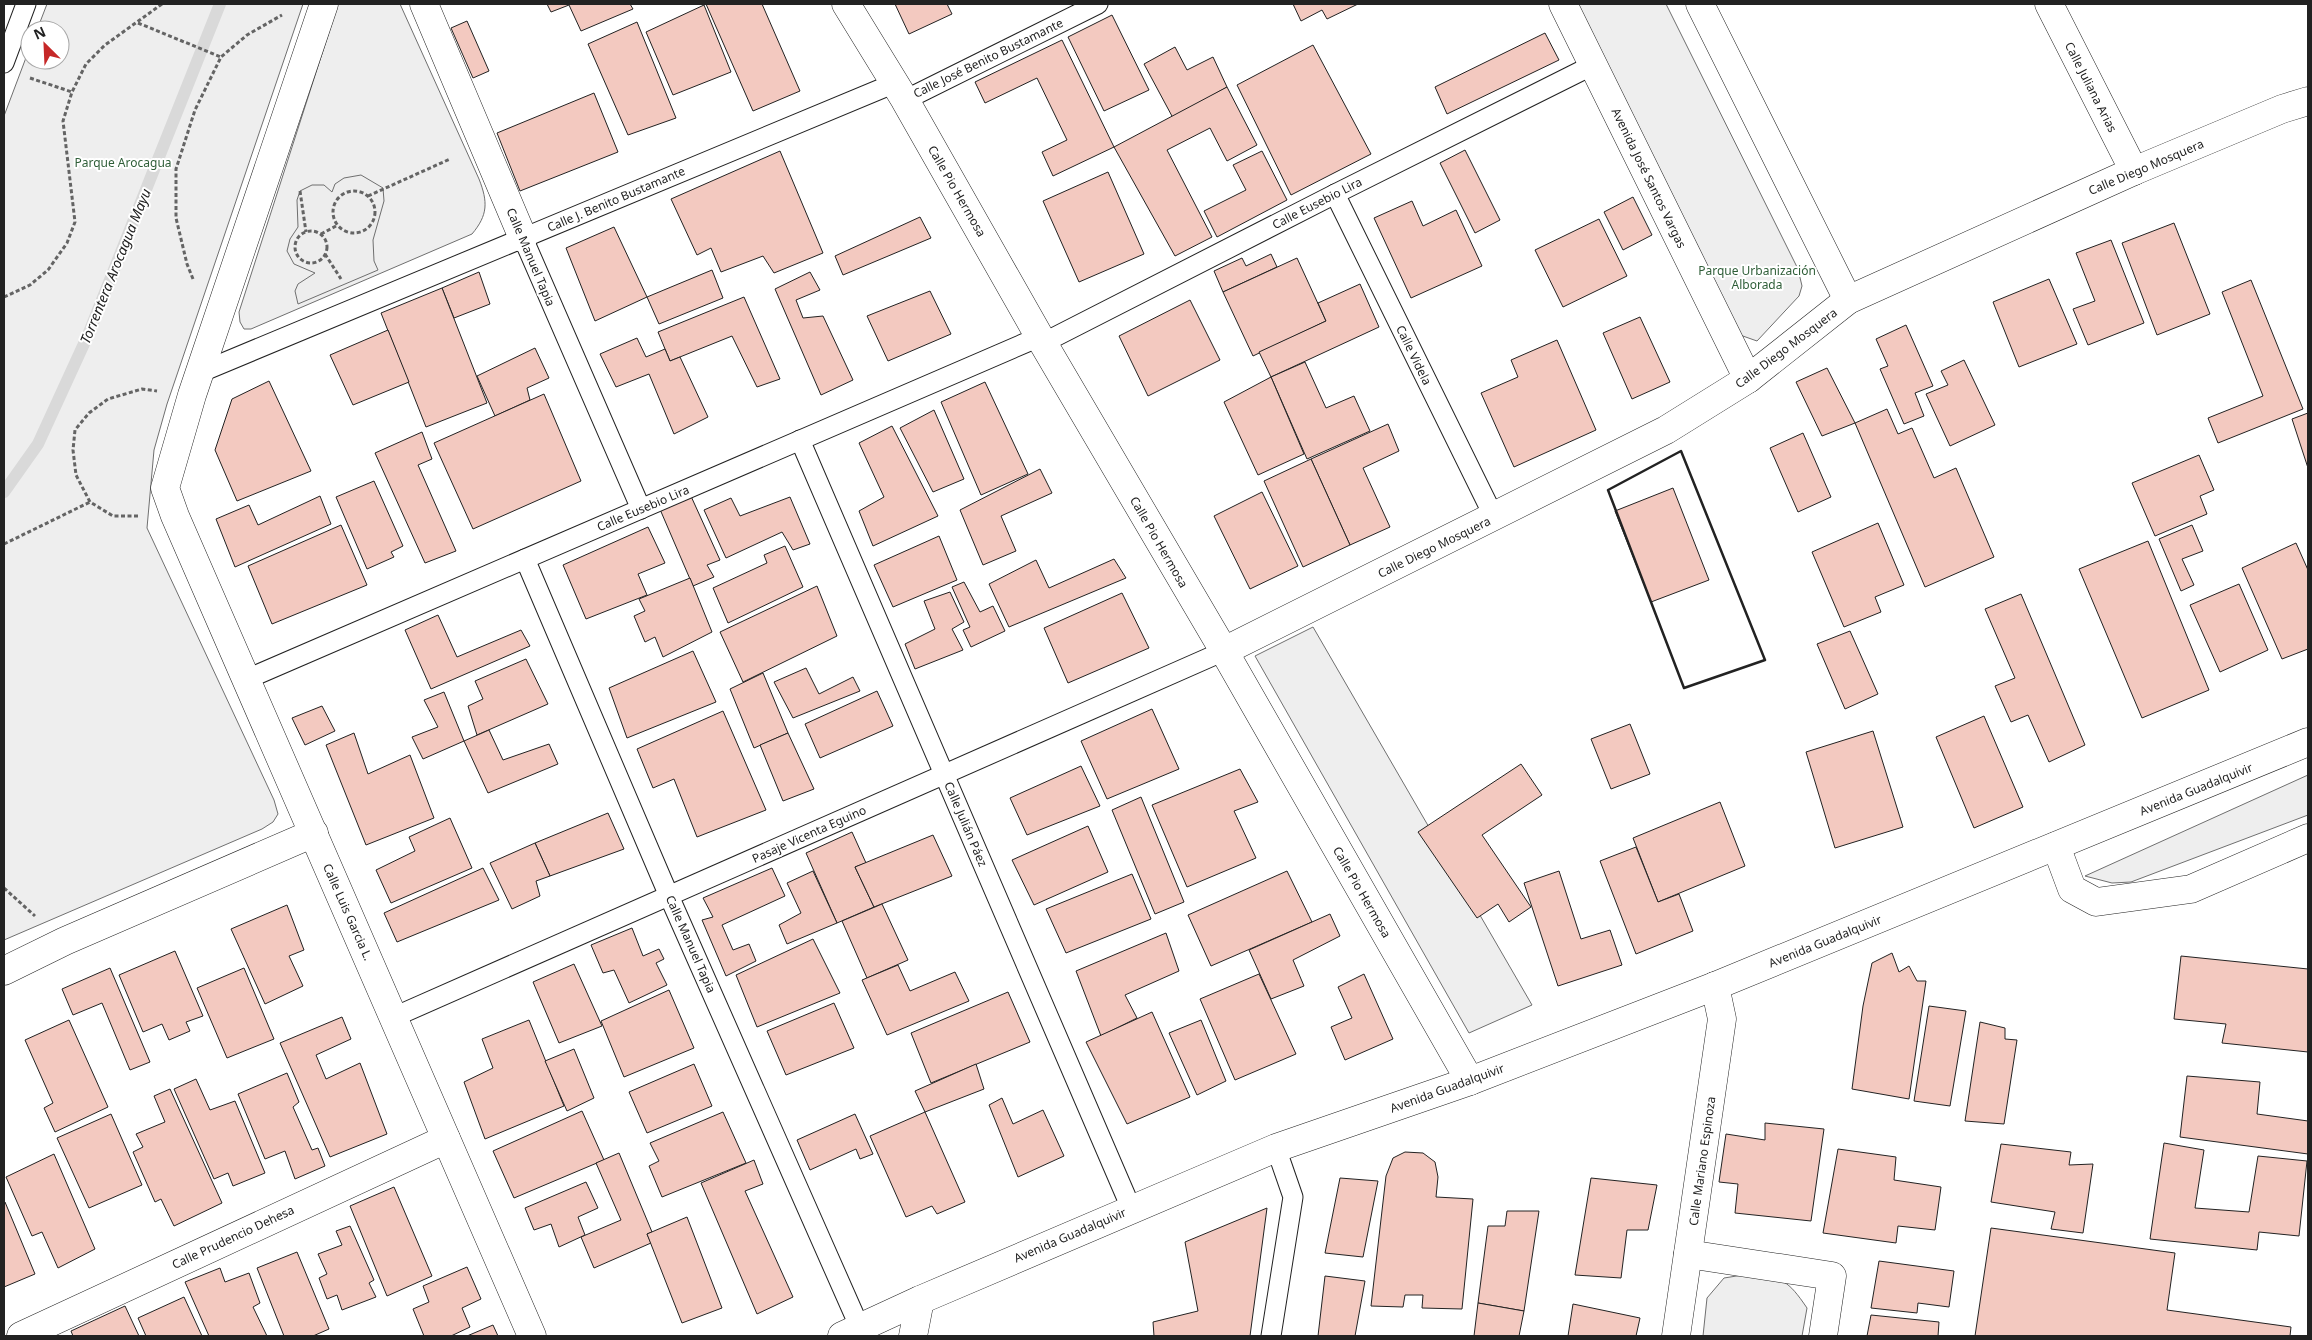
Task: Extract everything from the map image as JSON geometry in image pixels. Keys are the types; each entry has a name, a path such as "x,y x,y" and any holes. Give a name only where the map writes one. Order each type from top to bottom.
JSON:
{"street":[{"path":"196,384 324,4"},
{"name":"Calle Manuel Tapia","path":"424,4 522,238"},
{"name":"Calle Pio Hermosa","path":"846,4 900,91 1041,340 1224,651 1470,1081"},
{"name":"Avenida José Santos Vargas","path":"1563,4 1748,379"},
{"path":"1700,4 1848,300"},
{"name":"Calle Juliana Arias","path":"2050,4 2134,171"},
{"name":"Calle Diego Mosquera","path":"1224,651 1666,430 1748,379 1848,300 2134,171 2282,109 2308,101"},
{"name":"Calle Luis Garcia L.","path":"196,384 165,488 175,516 532,1336"},
{"name":"Avenida Guadalquivir","path":"851,1332 1131,1208 1276,1148 1470,1081 1715,986 2308,742"},
{"path":"4,971 65,941 314,833"},
{"path":"2056,846 2072,889 2096,902 2191,889 2308,838"},
{"name":"Calle Mariano Espinoza","path":"1676,1336 1722,1020 1715,986"},
{"name":"Calle Prudencio Dehesa","path":"21,1336 446,1139"},
{"path":"1688,1254 1832,1276 1823,1336"},
{"path":"913,1336 920,1300"}],"lane":[{"path":"4,63 26,4"},
{"name":"Calle José Benito Bustamante","path":"900,91 1098,4"},
{"name":"Calle Eusebio Lira","path":"247,679 800,440 1041,340 1593,65"},
{"name":"Calle J. Benito Bustamante","path":"196,384 522,238 900,91"},
{"name":"Calle Videla","path":"1335,194 1494,517"},
{"name":"Calle Manuel Tapia","path":"522,238 641,509"},
{"name":"Calle Julián Páez","path":"800,440 1131,1208"},
{"name":"Calle Manuel Tapia","path":"525,559 669,896 851,1332"},
{"name":"Pasaje Vicenta Eguino","path":"394,1017 1224,651"},
{"path":"1271,1336 1293,1197 1276,1148"}],"path":[{"path":"4,297 30,285 48,270 67,243 75,222 63,121 72,92 86,64 104,45 162,4"},
{"path":"196,285 186,264 176,218 176,168 195,110 219,56 247,35 279,16 286,15"},
{"path":"138,22 219,56"},
{"path":"28,77 72,92"},
{"path":"368,196 454,157"},
{"path":"302,183 300,191 306,232"},
{"path":"355,191 368,196 375,208 373,221 369,227 356,232 343,229 338,225 335,219 335,206 342,195 355,191"},
{"path":"321,234 338,225"},
{"path":"316,231 321,234 327,243 325,254 318,262 306,262 298,256 295,247 298,237 306,232 316,231"},
{"path":"175,516 113,516 90,502 76,475 73,450 75,430 89,413 108,399 142,389 196,384"},
{"path":"4,544 90,502"}],"green space":[{"name":"Parque Arocagua","path":"47,4 303,4 167,404 154,450 147,528 274,800 278,814 273,822 262,829 4,940 4,116 21,70 70,70 70,20 41,20"},
{"path":"338,4 400,4 479,179 485,202 484,214 472,234 251,329 244,329 240,322 239,312"},
{"name":"Parque Urbanización Alborada","path":"1576,4 1666,4 1798,269 1802,286 1799,296 1757,341 1740,335"},
{"path":"1313,627 1532,1005 1469,1033 1255,656"},
{"path":"2308,775 2308,815 2131,882 2112,883 2085,876"},
{"path":"1749,1274 1777,1279 1795,1291 1807,1308 1802,1336 1703,1336 1707,1298 1724,1278"}],"shaded area":[{"path":"361,175 383,188 384,201 373,240 374,261 378,270 298,304 295,291 298,284 315,273 294,264 287,251 290,239 298,227 297,200 300,191 312,185 324,185 332,192 335,184 344,178"}],"building":[{"path":"547,4 630,4 633,9 581,31 569,5 551,12"},
{"path":"706,4 762,4 800,91 753,111"},
{"path":"895,4 947,4 952,14 909,34"},
{"path":"1293,4 1358,4 1327,19 1322,10 1301,21"},
{"path":"704,5 731,72 673,95 646,32"},
{"path":"1112,15 1149,90 1104,111 1068,37"},
{"path":"467,21 489,71 473,78 451,28"},
{"path":"637,22 676,118 628,135 588,44"},
{"path":"1545,33 1559,60 1447,114 1435,87"},
{"path":"1062,40 1114,147 1053,176 1042,152 1067,140 1037,78 985,103 975,82"},
{"path":"1313,45 1371,154 1291,195 1237,85"},
{"path":"1175,47 1187,70 1213,57 1227,87 1173,118 1144,64"},
{"path":"1227,87 1257,145 1227,161 1210,128 1167,150 1212,237 1175,256 1114,147"},
{"path":"594,93 618,152 520,191 497,133"},
{"path":"1465,150 1500,220 1475,233 1440,163"},
{"path":"780,151 823,253 774,273 763,256 721,272 711,248 697,255 671,199"},
{"path":"1262,151 1287,200 1217,237 1204,211 1246,190 1233,165"},
{"path":"1108,172 1144,254 1079,282 1043,201"},
{"path":"1633,197 1652,235 1623,250 1604,212"},
{"path":"1412,201 1423,226 1456,210 1482,266 1411,298 1374,218"},
{"path":"920,217 931,238 843,275 835,256"},
{"path":"1599,219 1627,276 1563,307 1535,250"},
{"path":"2174,223 2210,314 2157,335 2122,243"},
{"path":"614,227 647,297 595,321 566,248"},
{"path":"2111,240 2144,323 2088,345 2073,309 2095,301 2076,253"},
{"path":"1271,254 1277,267 1223,292 1214,271 1242,258 1246,266"},
{"path":"1297,258 1326,321 1253,356 1223,292"},
{"path":"712,270 723,298 659,324 647,297"},
{"path":"479,272 490,304 454,318 442,288"},
{"path":"810,272 820,290 796,300 803,318 823,316 853,380 821,395 775,289"},
{"path":"2049,279 2077,344 2019,367 1993,302"},
{"path":"2251,280 2303,409 2218,443 2208,418 2263,396 2222,292"},
{"path":"1360,284 1379,327 1271,377 1259,352 1326,321 1318,303"},
{"path":"442,288 487,403 426,427 381,313"},
{"path":"930,291 951,334 888,361 867,316"},
{"path":"744,297 780,379 757,387 732,336 670,361 658,332"},
{"path":"1190,300 1220,360 1148,396 1119,336"},
{"path":"1640,317 1670,382 1632,399 1603,333"},
{"path":"1906,325 1933,386 1915,393 1924,416 1904,424 1880,369 1888,366 1876,339"},
{"path":"388,330 409,382 353,405 330,355"},
{"path":"637,338 646,357 665,349 670,361 680,357 708,417 674,434 649,374 616,387 600,354"},
{"path":"1557,340 1596,430 1514,467 1481,393 1518,377 1511,360"},
{"path":"535,348 549,378 527,388 530,400 495,416 477,376"},
{"path":"1964,360 1995,425 1950,446 1926,394 1948,385 1941,371"},
{"path":"1305,362 1326,408 1354,396 1370,431 1307,459 1271,377"},
{"path":"1827,368 1855,423 1822,436 1796,382"},
{"path":"1271,377 1304,454 1258,475 1224,402"},
{"path":"269,381 311,471 237,501 215,450 232,399"},
{"path":"985,382 1028,474 981,495 941,402"},
{"path":"544,394 581,481 473,529 434,443"},
{"path":"1887,409 1898,434 1912,428 1934,478 1956,468 1994,557 1925,587 1855,423"},
{"path":"934,410 964,479 933,492 900,428"},
{"path":"2308,413 2308,468 2292,419"},
{"path":"1388,424 1399,451 1363,468 1390,527 1350,545 1311,459"},
{"path":"892,426 938,516 873,546 859,511 884,497 859,443"},
{"path":"422,432 432,459 418,465 456,551 425,563 375,453"},
{"path":"1803,433 1831,497 1798,512 1770,448"},
{"path":"2199,455 2214,490 2200,496 2207,514 2155,536 2132,483"},
{"path":"1311,459 1350,545 1303,567 1264,481"},
{"path":"1040,469 1052,493 1001,516 1016,551 983,565 960,510"},
{"path":"374,481 403,546 391,552 394,557 367,569 336,497"},
{"path":"1673,488 1709,580 1651,602 1615,511"},
{"path":"1262,492 1298,566 1250,589 1214,516"},
{"path":"690,494 720,560 707,565 714,577 693,586 659,507"},
{"path":"320,496 331,524 235,567 216,519 249,505 258,525"},
{"path":"790,497 810,544 793,550 782,532 726,558 704,510 731,498 740,516"},
{"path":"1878,523 1904,585 1875,597 1881,612 1844,627 1812,552"},
{"path":"341,525 367,585 272,624 248,566"},
{"path":"2192,525 2203,551 2182,559 2194,585 2181,591 2159,539"},
{"path":"648,527 665,563 638,574 647,595 586,619 563,565"},
{"path":"939,536 957,580 893,607 874,565"},
{"path":"2148,541 2209,690 2142,718 2079,569"},
{"path":"2296,543 2308,570 2308,649 2282,659 2242,568"},
{"path":"785,546 803,587 728,623 713,588 767,563 764,555"},
{"path":"1114,559 1126,578 1009,627 989,584 1036,560 1049,588"},
{"path":"690,578 712,632 663,657 655,637 645,642 634,616 645,611 639,599"},
{"path":"964,582 980,612 993,606 1005,631 971,647 963,630 970,627 952,587"},
{"path":"2239,584 2268,650 2220,672 2190,605"},
{"path":"817,586 837,636 743,682 720,632"},
{"path":"950,592 964,622 952,629 963,650 915,669 905,644 935,629 924,601"},
{"path":"1122,593 1149,648 1068,683 1044,628"},
{"path":"2021,594 2085,745 2049,762 2028,715 2011,722 1995,686 2015,678 1985,609"},
{"path":"438,615 457,657 521,630 530,646 431,689 405,630"},
{"path":"1850,631 1878,694 1845,709 1817,644"},
{"path":"693,651 716,702 627,738 609,688"},
{"path":"526,659 548,704 477,735 468,706 483,699 475,681"},
{"path":"806,668 819,694 853,677 860,691 793,718 774,682"},
{"path":"763,673 788,733 754,748 730,689"},
{"path":"877,691 893,726 820,758 805,724"},
{"path":"444,692 464,741 423,759 412,737 438,727 424,700"},
{"path":"322,706 335,731 305,745 292,718"},
{"path":"1152,709 1179,769 1107,799 1081,741"},
{"path":"723,711 766,810 697,837 674,779 653,788 637,749"},
{"path":"1984,716 2023,807 1974,828 1936,737"},
{"path":"1630,724 1650,774 1611,789 1591,739"},
{"path":"489,730 503,760 549,744 558,764 488,793 464,741"},
{"path":"1873,731 1903,827 1835,848 1806,752"},
{"path":"354,733 368,774 410,755 434,818 366,845 326,745"},
{"path":"788,733 814,789 783,801 760,745"},
{"path":"1521,764 1542,795 1482,835 1531,907 1509,922 1498,904 1477,918 1418,832"},
{"path":"1081,766 1100,806 1027,835 1010,798"},
{"path":"1240,769 1258,802 1234,811 1256,858 1187,887 1152,805"},
{"path":"1141,797 1184,902 1155,914 1112,810"},
{"path":"1720,802 1745,866 1658,902 1633,838"},
{"path":"608,813 624,849 550,876 535,843"},
{"path":"450,818 472,868 391,903 376,870 415,851 409,837"},
{"path":"1088,826 1108,872 1034,905 1012,860"},
{"path":"852,832 866,863 855,867 874,907 837,923 806,853"},
{"path":"933,835 952,876 874,907 855,867"},
{"path":"535,843 550,876 536,881 540,896 512,909 490,863"},
{"path":"1636,847 1658,902 1679,894 1693,931 1636,954 1600,861"},
{"path":"483,868 499,900 397,942 384,913"},
{"path":"772,868 785,896 722,925 733,950 749,944 756,961 726,976 702,920 713,917 703,898"},
{"path":"813,871 837,923 787,944 779,925 801,913 787,883"},
{"path":"1287,871 1312,922 1211,966 1188,915"},
{"path":"1559,871 1581,939 1610,930 1622,965 1558,986 1524,883"},
{"path":"1132,874 1151,919 1066,953 1046,909"},
{"path":"882,904 908,960 867,978 842,921"},
{"path":"287,905 304,950 289,956 303,986 265,1004 231,929"},
{"path":"1330,914 1340,936 1293,960 1304,986 1271,999 1249,950"},
{"path":"632,928 643,956 659,949 664,959 656,963 667,985 629,1003 614,970 603,973 591,945"},
{"path":"1166,933 1179,971 1125,995 1137,1018 1101,1036 1076,971"},
{"path":"813,939 840,993 757,1027 736,975"},
{"path":"175,951 203,1016 186,1022 190,1031 169,1040 162,1024 143,1032 119,975"},
{"path":"1892,953 1899,972 1909,966 1917,981 1926,981 1909,1099 1852,1089 1863,1006 1872,963"},
{"path":"2181,956 2308,969 2308,1052 2222,1043 2226,1024 2174,1019"},
{"path":"574,964 602,1026 559,1043 533,982"},
{"path":"898,965 910,991 955,972 969,1001 887,1035 862,980"},
{"path":"110,968 150,1062 130,1070 102,1003 73,1015 62,989"},
{"path":"244,968 274,1039 227,1058 197,988"},
{"path":"1259,974 1296,1054 1235,1080 1200,999"},
{"path":"1364,974 1393,1039 1345,1060 1331,1027 1352,1018 1338,987"},
{"path":"669,990 694,1048 624,1077 601,1021"},
{"path":"1008,992 1030,1042 931,1083 911,1033"},
{"path":"834,1003 854,1048 786,1075 767,1031"},
{"path":"1929,1006 1966,1011 1950,1106 1914,1101"},
{"path":"1152,1012 1190,1097 1127,1124 1086,1042"},
{"path":"342,1017 351,1039 316,1055 326,1079 360,1063 387,1134 330,1157 280,1043"},
{"path":"69,1020 108,1107 55,1132 44,1108 53,1103 25,1040"},
{"path":"529,1020 564,1106 485,1139 464,1082 493,1068 482,1039"},
{"path":"1201,1020 1226,1081 1197,1095 1169,1033"},
{"path":"1980,1022 2005,1028 2005,1039 2017,1040 2004,1124 1965,1121"},
{"path":"574,1049 594,1098 567,1111 545,1061"},
{"path":"694,1064 712,1106 647,1133 629,1092"},
{"path":"976,1064 984,1089 925,1112 915,1091"},
{"path":"287,1073 299,1102 293,1107 312,1150 318,1148 325,1166 295,1179 285,1151 265,1159 238,1094"},
{"path":"2187,1076 2260,1082 2257,1114 2308,1121 2308,1154 2180,1137"},
{"path":"196,1079 210,1110 235,1101 265,1173 233,1186 228,1173 214,1179 174,1089"},
{"path":"170,1089 222,1203 174,1226 161,1199 155,1202 133,1152 143,1147 136,1134 165,1122 154,1096"},
{"path":"1002,1098 1013,1124 1043,1110 1064,1156 1018,1177 989,1105"},
{"path":"582,1111 604,1160 514,1198 493,1151"},
{"path":"723,1112 746,1163 662,1197 649,1166 659,1161 650,1143"},
{"path":"925,1112 965,1202 937,1214 932,1206 906,1217 870,1136"},
{"path":"111,1114 142,1185 89,1208 57,1138"},
{"path":"855,1114 873,1154 860,1159 856,1149 810,1170 797,1140"},
{"path":"1765,1123 1824,1129 1811,1221 1735,1213 1738,1184 1719,1182 1726,1134 1765,1140"},
{"path":"2164,1143 2204,1150 2195,1208 2249,1212 2258,1156 2307,1161 2299,1236 2259,1232 2257,1250 2150,1239"},
{"path":"2001,1144 2071,1152 2069,1165 2093,1164 2083,1233 2051,1229 2055,1212 1991,1202"},
{"path":"1838,1149 1896,1157 1894,1180 1941,1187 1935,1230 1898,1226 1896,1243 1823,1233"},
{"path":"1405,1152 1423,1153 1435,1162 1438,1177 1436,1197 1473,1199 1462,1309 1422,1308 1423,1295 1405,1295 1403,1307 1371,1306 1386,1176 1393,1158"},
{"path":"619,1153 652,1232 647,1234 651,1243 594,1268 581,1237 621,1220 596,1163"},
{"path":"54,1154 95,1249 58,1268 42,1232 32,1236 6,1177"},
{"path":"754,1160 763,1184 745,1191 793,1297 757,1314 701,1183"},
{"path":"1340,1178 1378,1181 1363,1257 1325,1253"},
{"path":"1591,1178 1657,1185 1648,1230 1627,1230 1621,1278 1575,1275"},
{"path":"586,1182 598,1208 578,1217 585,1235 559,1247 551,1224 534,1230 525,1208"},
{"path":"394,1187 432,1276 387,1296 350,1206"},
{"path":"4,1202 35,1274 4,1287"},
{"path":"1267,1208 1250,1336 1154,1336 1153,1322 1198,1311 1185,1242"},
{"path":"1507,1211 1539,1211 1524,1311 1478,1303 1488,1226 1505,1226"},
{"path":"687,1217 722,1308 682,1323 647,1234"},
{"path":"350,1226 374,1280 369,1283 376,1297 342,1310 337,1295 327,1299 319,1278 327,1274 318,1254 342,1245 336,1231"},
{"path":"1991,1228 2175,1253 2167,1310 2291,1327 2290,1336 1975,1336"},
{"path":"297,1252 329,1329 313,1336 284,1336 257,1268"},
{"path":"1879,1261 1954,1271 1949,1307 1918,1303 1917,1313 1871,1308"},
{"path":"467,1267 481,1299 462,1308 470,1327 451,1336 424,1336 413,1309 429,1302 423,1286"},
{"path":"220,1268 225,1282 249,1273 260,1303 253,1307 267,1336 209,1336 185,1282"},
{"path":"1325,1276 1365,1281 1355,1336 1318,1336"},
{"path":"184,1297 202,1336 146,1336 138,1318"},
{"path":"1478,1303 1524,1311 1519,1336 1474,1336"},
{"path":"1573,1304 1640,1318 1636,1336 1568,1336"},
{"path":"125,1306 139,1336 73,1336 71,1331"},
{"path":"1871,1315 1939,1322 1938,1336 1867,1336"},
{"path":"493,1325 498,1336 467,1336"}],"waterway":[{"name":"Torrentera Arocagua Mayu","path":"4,492 38,444 88,335 220,4"}],"wall":[{"path":"1681,451 1765,660 1684,688 1608,490 1681,451"}]}
